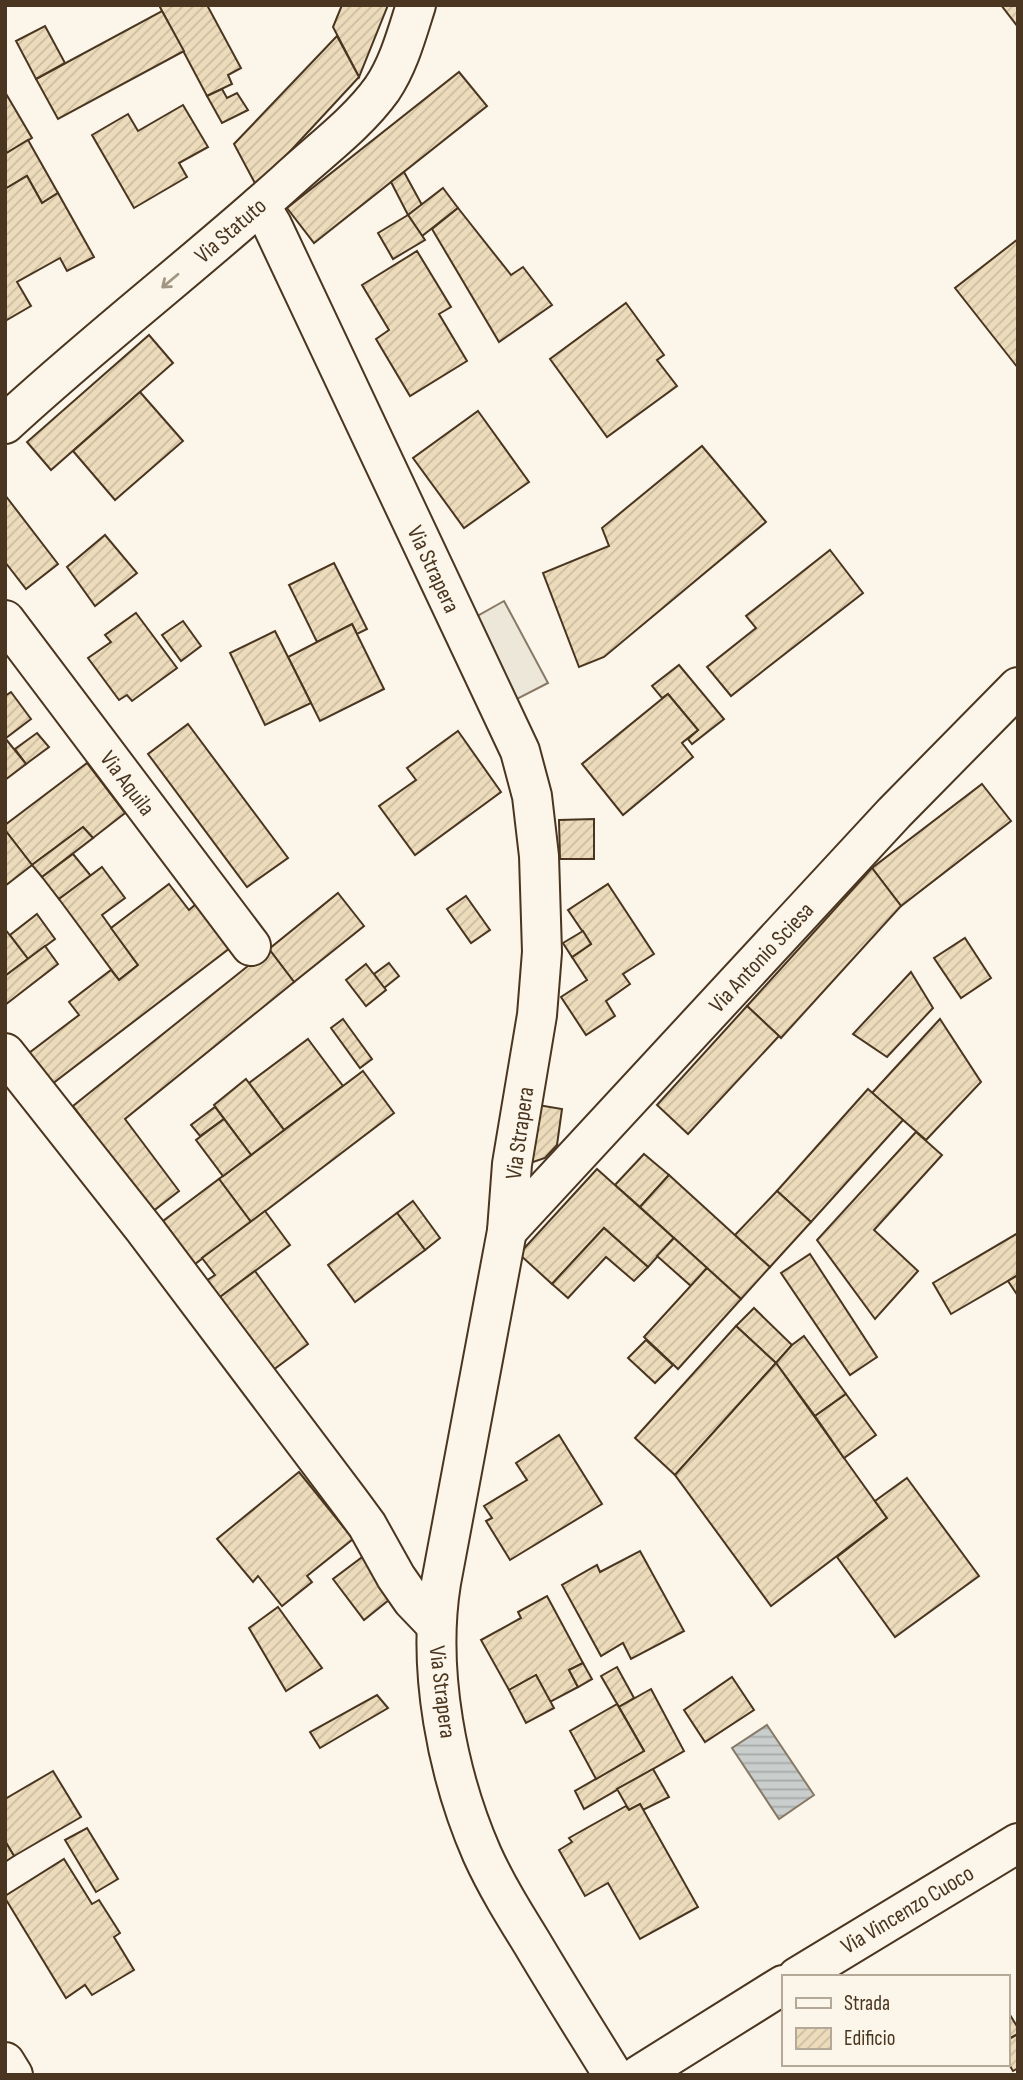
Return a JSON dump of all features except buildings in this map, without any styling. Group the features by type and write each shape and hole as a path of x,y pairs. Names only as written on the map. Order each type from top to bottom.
{"street":[{"name":"Via Statuto","path":"5,424 260,205 374,98 393,69 416,5"},
{"name":"Via Strapera","path":"260,205 272,225 520,751 528,777 538,856 542,952 537,1015 512,1164 507,1231 455,1500 435,1623 436,1657 443,1714 457,1779 474,1834 512,1910 613,2075"},
{"name":"Via Aquila","path":"5,620 251,946"},
{"name":"Via Antonio Sciesa","path":"507,1231 894,813 1018,687"},
{"path":"5,1053 244,1360 356,1510 403,1588 435,1623"},
{"name":"Via Vincenzo Cuoco","path":"800,1975 1018,1843"},
{"path":"639,2075 782,1986"},
{"path":"5,2062 13,2075"}],"shaded area":[{"path":"504,601 548,683 517,699 474,618"},
{"path":"767,1725 814,1795 779,1819 732,1748"}]}
